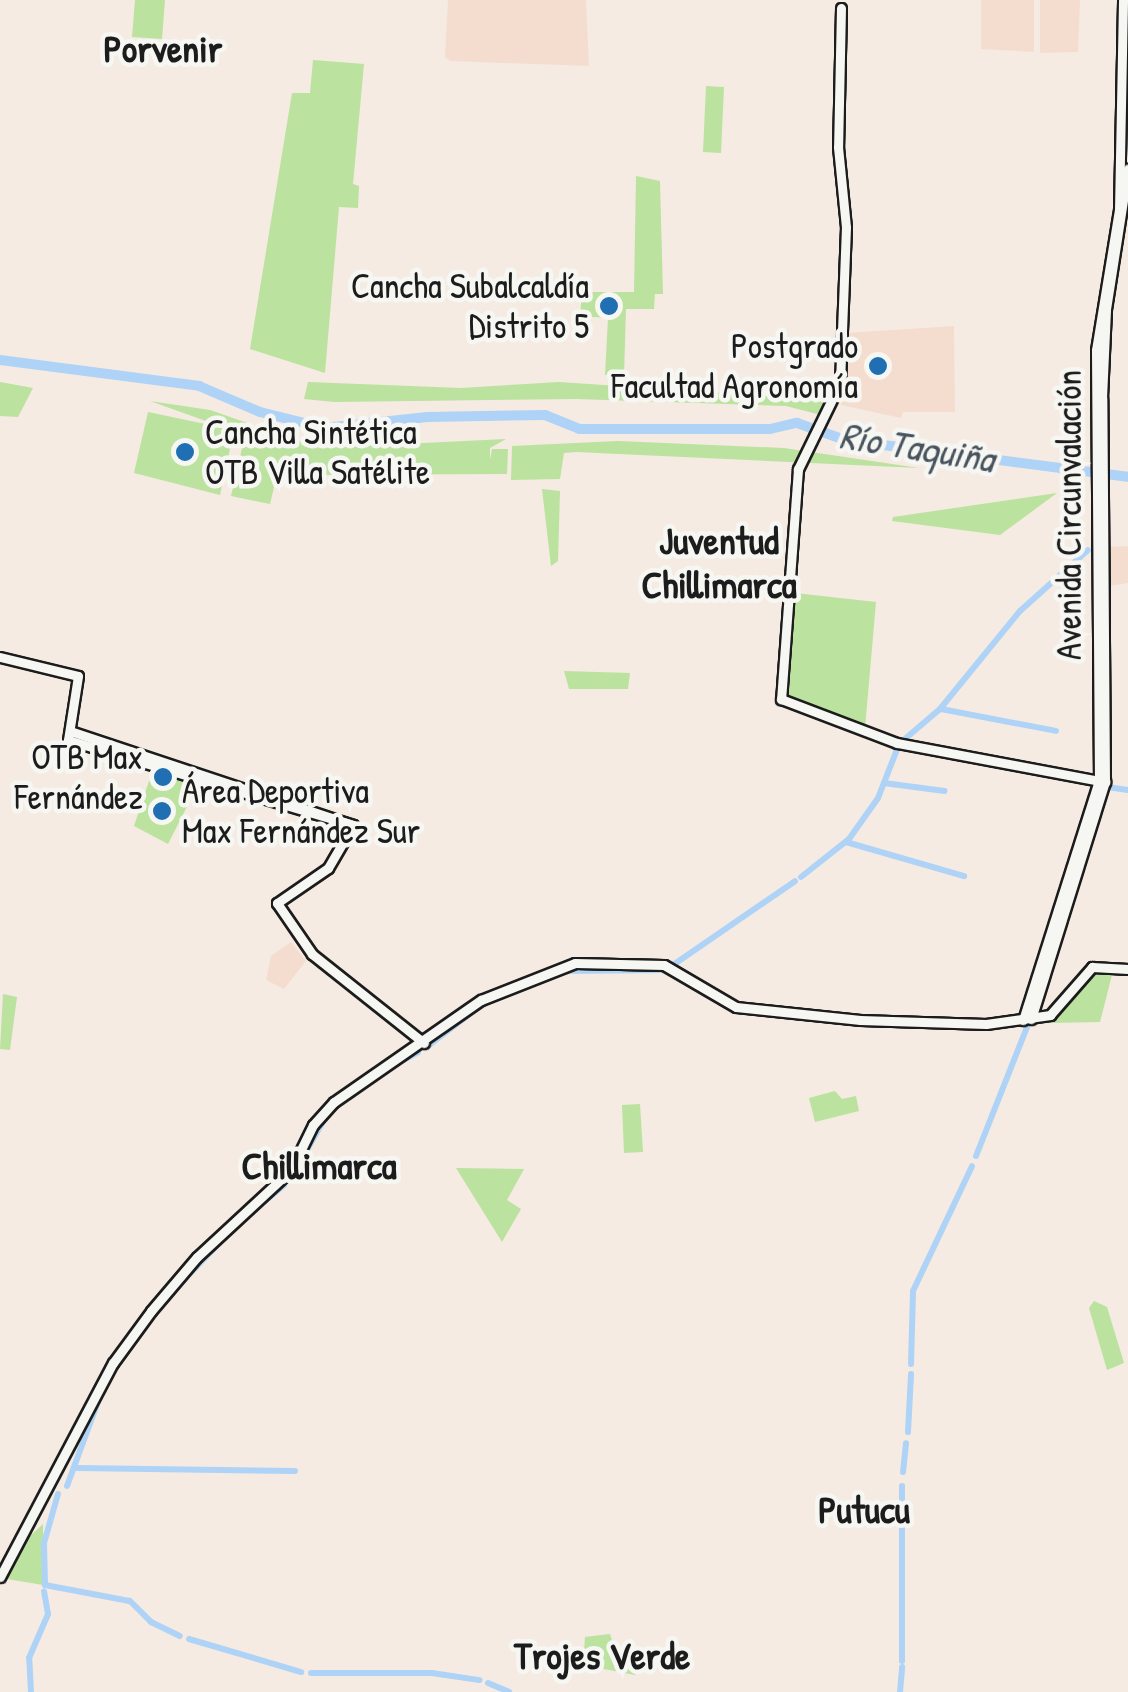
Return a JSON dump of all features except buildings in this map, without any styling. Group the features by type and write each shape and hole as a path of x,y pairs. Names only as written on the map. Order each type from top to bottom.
{"street":[{"name":"Avenida Circunvalación","path":"1027,1019 1102,782 1097,316 1119,210 1125,145 1123,0"},
{"path":"841,4 838,147 846,226 840,383 828,416 798,469 782,698 898,743 1102,782"},
{"name":"Avenida Circunvalación","path":"1098,463 1106,309 1128,169"},
{"path":"0,657 78,676 69,736 353,825 328,868 277,903 312,954 424,1044"},
{"path":"0,1577 113,1363 150,1311 197,1256 291,1170 313,1125 334,1102 424,1044 481,1000 575,963 664,965 736,1007 860,1020 1027,1019 1056,1012 1095,966 1128,969"}],"shaded area":[{"path":"448,0 586,0 589,66 450,61 445,57"},
{"path":"981,0 1034,0 1034,52 981,49"},
{"path":"1040,0 1080,0 1078,52 1040,53"},
{"path":"954,326 955,412 903,412 901,418 841,405 846,333"},
{"path":"1128,546 1128,583 1109,586 1107,547"},
{"path":"291,942 306,961 284,989 266,980 271,956"}],"green space":[{"path":"135,0 165,0 162,39 132,37"},
{"path":"313,60 364,64 353,184 359,186 358,208 339,207 325,373 250,349 292,93 310,93"},
{"path":"706,86 724,87 721,153 703,152"},
{"path":"636,176 660,181 663,294 655,294 654,309 626,309 624,376 605,375 608,318 580,316 582,292 634,292"},
{"path":"0,382 33,388 18,417 0,416"},
{"path":"308,382 461,388 559,382 825,400 821,415 786,406 576,399 334,402 304,399"},
{"path":"150,401 210,410 320,448 506,439 490,448 490,460 492,449 508,449 507,474 277,475 270,504 231,496 245,435"},
{"name":"Cancha Sintética OTB Villa Satélite","path":"148,412 234,430 220,495 134,473"},
{"path":"618,441 784,448 919,468 576,452 564,453 560,479 511,480 512,446"},
{"path":"542,489 560,491 558,561 551,566"},
{"path":"1057,493 1000,535 892,521 893,517"},
{"path":"795,593 876,602 865,728 786,697"},
{"path":"564,671 630,673 628,689 569,689"},
{"name":"Área Deportiva Max Fernández Sur","path":"153,769 199,783 168,844 134,826"},
{"path":"1095,971 1113,971 1100,1022 1050,1023"},
{"path":"3,994 17,997 10,1050 0,1049"},
{"path":"835,1091 842,1099 856,1096 859,1111 815,1122 809,1098"},
{"path":"640,1104 643,1152 624,1153 622,1105"},
{"path":"456,1168 524,1169 507,1200 521,1209 502,1242"},
{"path":"1094,1301 1107,1307 1124,1363 1107,1370 1089,1308"},
{"path":"43,1524 43,1585 7,1579 26,1540"},
{"path":"610,1634 615,1650 645,1656 635,1675 583,1665 585,1637"}],"waterway":[{"name":"Río Taquiña","path":"0,360 199,386 260,412 324,428 427,417 545,415 579,429 770,429 797,423 845,440 1128,477"},
{"path":"906,738 940,709 1020,611 1088,550"},
{"path":"941,709 1056,731"},
{"path":"801,877 849,839 878,798 898,747"},
{"path":"884,783 944,791"},
{"path":"1107,787 1128,790"},
{"path":"846,842 964,876"},
{"path":"673,965 795,881"},
{"path":"563,971 665,970"},
{"path":"425,1048 484,1003"},
{"path":"976,1156 1027,1027"},
{"path":"394,1065 418,1052"},
{"path":"291,1178 325,1118"},
{"path":"911,1364 913,1291 972,1166"},
{"path":"252,1212 284,1185"},
{"path":"178,1286 225,1237"},
{"path":"908,1432 911,1374"},
{"path":"67,1486 99,1399"},
{"path":"903,1472 906,1443"},
{"path":"77,1468 295,1471"},
{"path":"902,1486 902,1661"},
{"path":"58,1494 44,1543 45,1585 130,1601 151,1622 180,1636"},
{"path":"31,1692 29,1658 48,1614 44,1591"},
{"path":"189,1639 301,1672"},
{"path":"900,1692 902,1667"},
{"path":"311,1673 432,1673 479,1680"},
{"path":"488,1683 509,1692"}],"place":[{"name":"Cancha Subalcaldía Distrito 5","path":"609,306"},
{"name":"Postgrado Facultad Agronomía","path":"878,366"},
{"name":"Cancha Sintética OTB Villa Satélite","path":"185,452"},
{"name":"OTB Max Fernández","path":"163,777"},
{"name":"Área Deportiva Max Fernández Sur","path":"162,811"}],"district":[{"name":"Porvenir","path":"163,49"},
{"name":"Juventud Chillimarca","path":"719,563"},
{"name":"Chillimarca","path":"319,1166"},
{"name":"Putucu","path":"864,1510"},
{"name":"Trojes Verde","path":"602,1656"}]}
